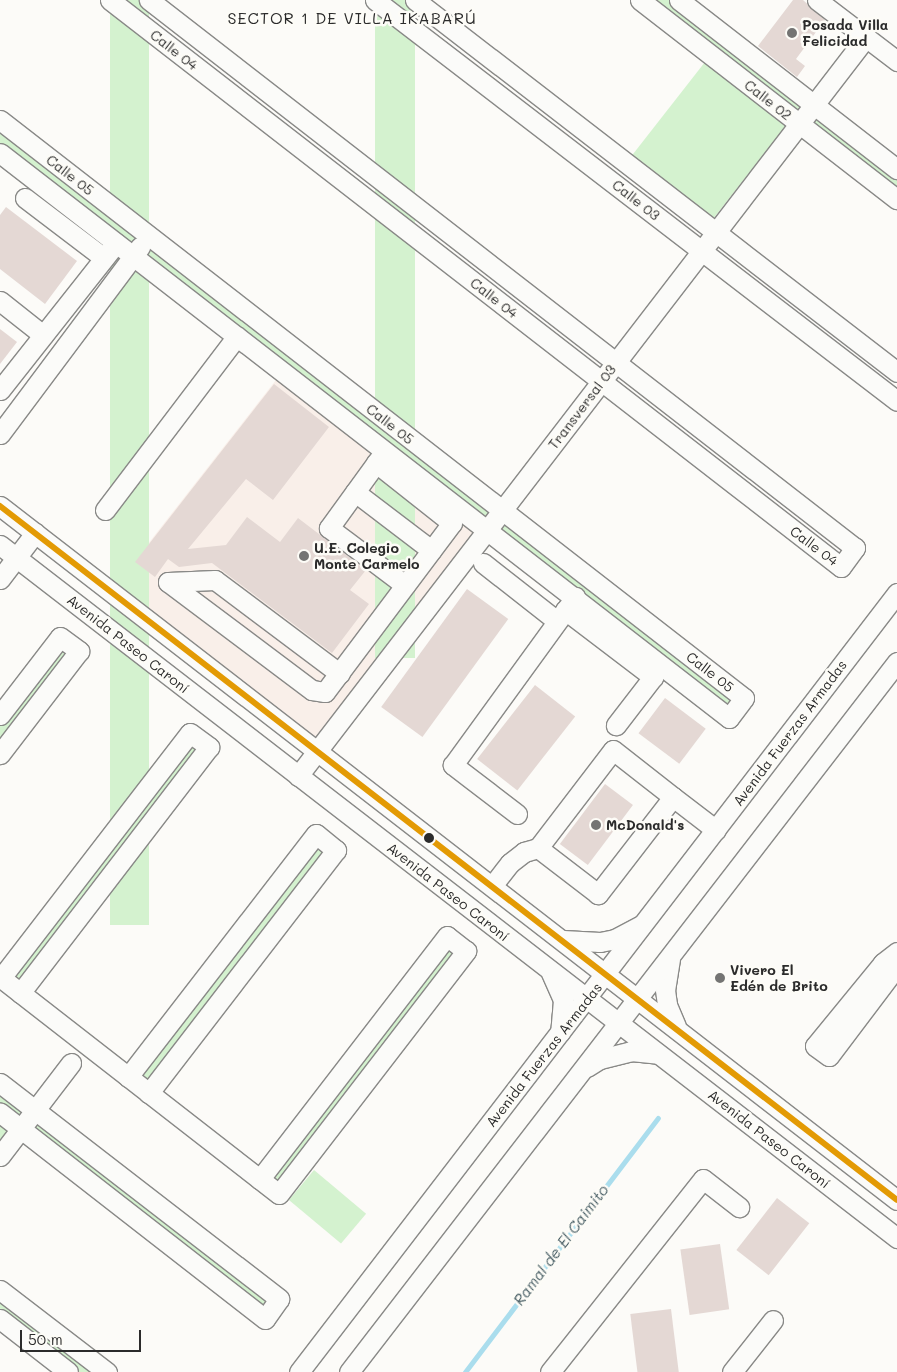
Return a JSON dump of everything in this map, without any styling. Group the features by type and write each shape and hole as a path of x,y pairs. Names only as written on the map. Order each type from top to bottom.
{"street":[{"name":"Calle 04","path":"110,0 841,567 855,548 149,0"},
{"name":"Calle 03","path":"376,0 897,401"},
{"name":"Calle 03","path":"415,0 897,372"},
{"name":"Calle 02","path":"640,0 897,199"},
{"name":"Calle 02","path":"679,0 897,169"},
{"path":"817,0 897,61"},
{"name":"Transversal 03","path":"298,776 866,38"},
{"path":"240,101 254,82"},
{"name":"Calle 05","path":"0,120 502,512 744,698 729,718 590,609 565,604 488,530 381,456 233,333 0,153"},
{"path":"0,165 3,168 0,172"},
{"path":"25,198 104,258"},
{"path":"0,434 149,236"},
{"path":"0,390 116,243"},
{"path":"188,298 203,279"},
{"path":"0,301 43,336"},
{"path":"105,510 233,333 245,311"},
{"path":"805,330 819,312"},
{"path":"399,431 329,528 405,584"},
{"path":"340,674 215,580 168,582 316,692 328,690 340,674 405,584 452,523 381,456"},
{"path":"723,476 738,457"},
{"path":"355,492 432,550"},
{"path":"0,506 897,1200"},
{"path":"0,579 35,533"},
{"name":"Avenida Paseo Caroní","path":"0,545 897,1238"},
{"path":"483,564 565,604 653,677 616,725"},
{"path":"517,814 453,766 565,604 574,567"},
{"path":"590,609 604,591"},
{"name":"Avenida Fuerzas Armadas","path":"299,1372 607,974 897,593"},
{"path":"623,635 637,616"},
{"path":"646,654 661,634"},
{"path":"0,715 60,638 79,651 0,754"},
{"path":"349,1372 897,662"},
{"path":"20,993 209,747 190,733 1,978 20,993 128,1077 279,1194 466,951 447,936 260,1179"},
{"path":"492,886 510,863 524,852 538,848 613,750 716,830"},
{"path":"538,848 598,894 674,796"},
{"path":"128,1077 316,834 336,850 149,1093"},
{"path":"563,940 600,942 615,939 646,922"},
{"path":"897,952 883,963 814,1046 829,1056 897,966"},
{"path":"671,954 665,990 671,1018 678,1030"},
{"path":"549,970 563,1000 563,1022 558,1037"},
{"path":"581,1070 614,1054 632,1051 658,1054"},
{"path":"0,1156 71,1063"},
{"path":"0,1083 279,1299 265,1319 0,1113"},
{"path":"550,1372 703,1179 739,1207"},
{"path":"0,1290 107,1372"},
{"path":"0,1319 68,1372"},
{"path":"732,1372 773,1320"}],"shaded area":[{"name":"U.E. Colegio Monte Carmelo","path":"283,371 487,530 314,752 110,592"}],"green space":[{"path":"110,0 149,0 149,925 110,925"},
{"path":"375,0 415,0 415,658 375,658"},
{"path":"640,0 678,0 897,169 897,199"},
{"path":"705,62 786,125 712,220 631,157"},
{"path":"0,120 742,699 721,725 0,162"},
{"path":"60,637 79,651 0,754 0,715"},
{"path":"190,733 209,747 28,997 8,983"},
{"path":"316,834 336,850 143,1089 123,1073"},
{"path":"447,936 466,951 277,1193 258,1178"},
{"path":"0,1084 279,1299 265,1319 21,1129 0,1156"},
{"path":"314,1170 366,1214 341,1244 289,1200"},
{"path":"0,1290 107,1372 68,1372 0,1319"}],"building":[{"name":"Posada Villa Felicidad","path":"793,0 803,0 825,20 796,59 805,66 797,77 758,46"},
{"path":"6,207 77,261 45,304 0,269 0,215"},
{"path":"0,329 17,342 0,364"},
{"path":"274,384 329,427 273,500 246,479 188,549 226,545 247,517 280,542 298,518 366,570 350,590 369,604 332,653 212,563 179,567 168,559 155,577 135,562"},
{"path":"467,589 508,619 422,737 381,707"},
{"path":"535,685 575,716 517,790 477,759"},
{"path":"665,698 706,729 679,764 639,733"},
{"name":"McDonald's","path":"605,784 633,805 588,865 560,844"},
{"path":"777,1198 809,1223 769,1275 736,1250"},
{"path":"720,1244 729,1309 690,1315 680,1250"},
{"path":"671,1309 679,1372 637,1372 630,1314"}],"waterway":[{"name":"Ramal de El Caimito","path":"465,1372 658,1118"}],"transit line":[{"path":"0,506 897,1200"}],"place":[{"name":"Posada Villa Felicidad","path":"792,33"},
{"name":"U.E. Colegio Monte Carmelo","path":"304,556"},
{"name":"McDonald's","path":"596,825"},
{"name":"Vivero El Edén de Brito","path":"720,978"}],"district":[{"name":"SECTOR 1 DE VILLA IKABARÚ","path":"352,18"}]}
